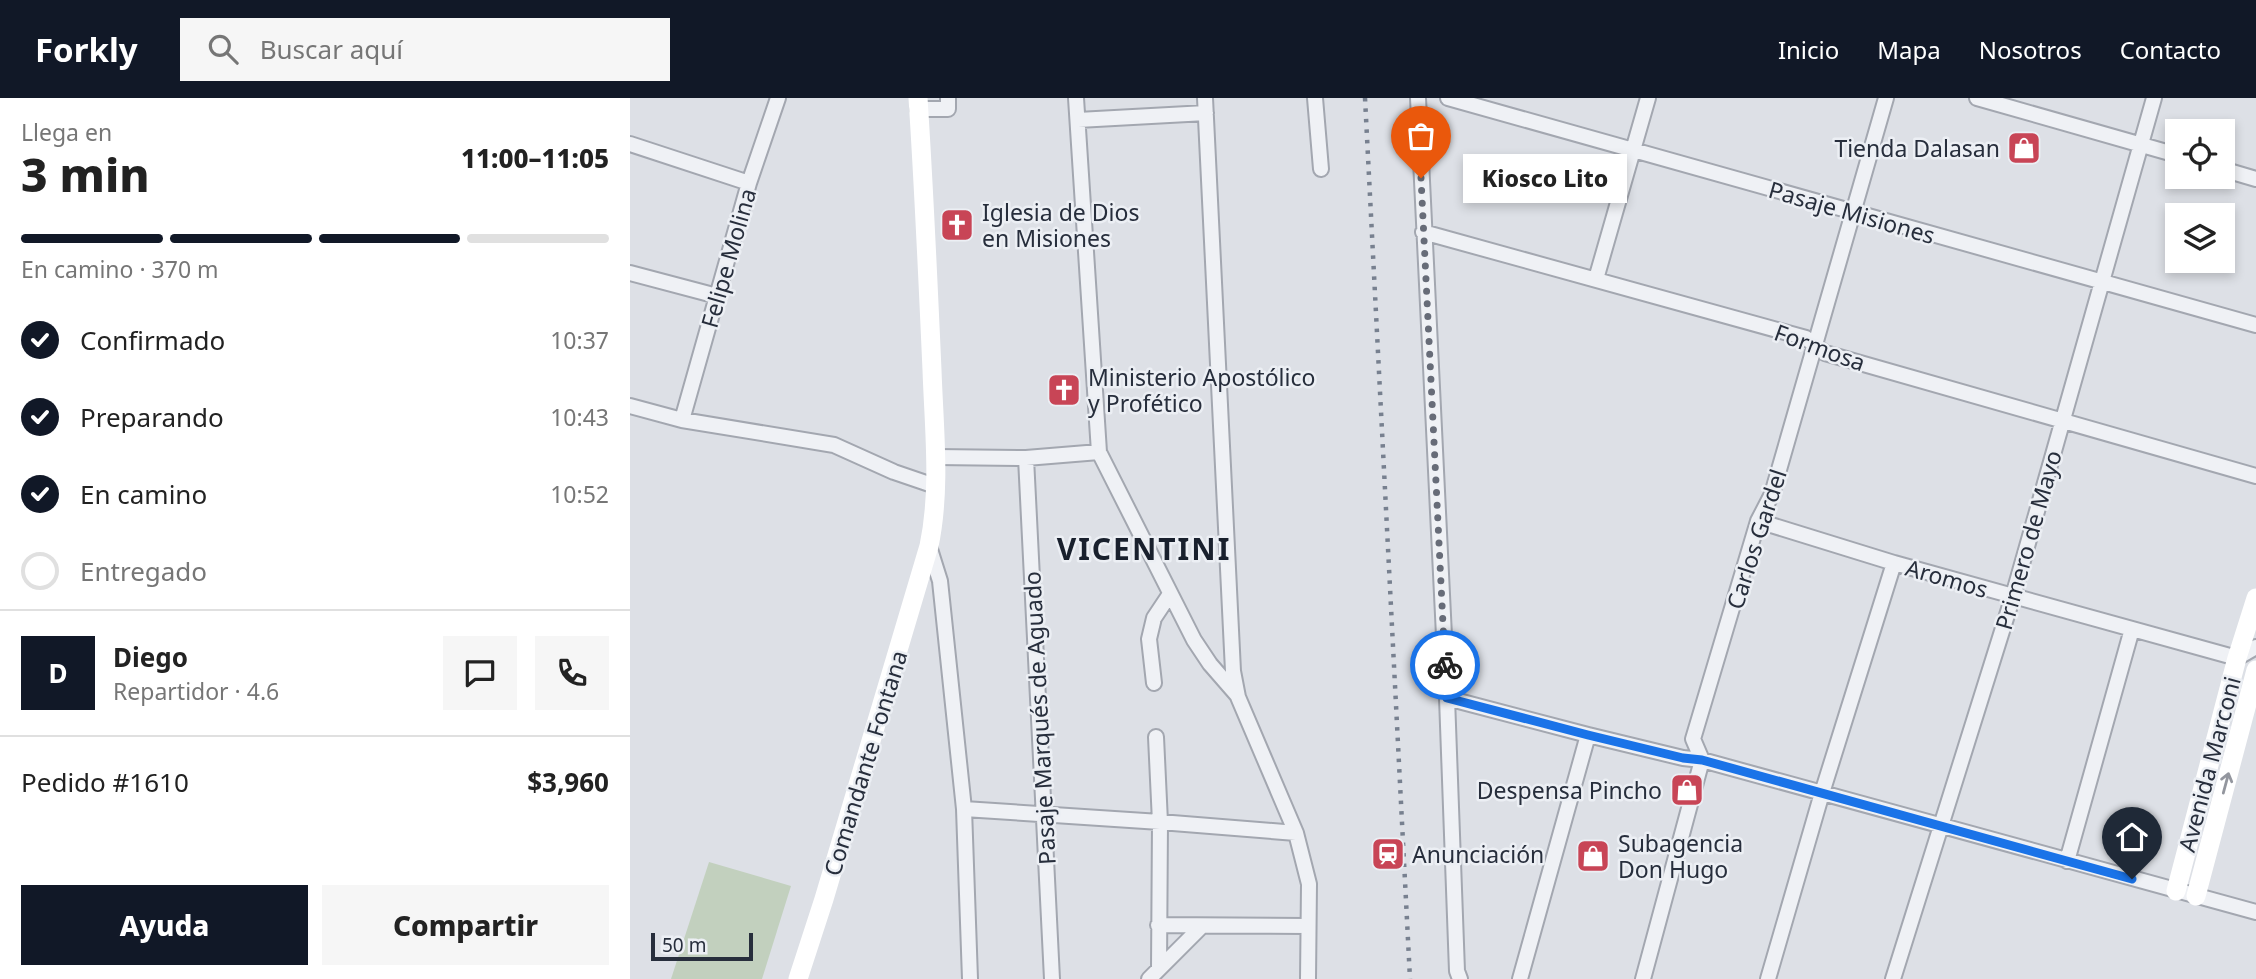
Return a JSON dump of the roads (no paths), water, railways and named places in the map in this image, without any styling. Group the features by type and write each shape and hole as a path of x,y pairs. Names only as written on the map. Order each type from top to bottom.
{"street":[{"name":"Felipe Molina","path":"682,420 749,183 778,98"},
{"path":"918,104 948,109 948,98"},
{"path":"1076,98 1099,452 1194,640 1210,664 1238,696"},
{"path":"1315,98 1321,169"},
{"path":"1419,98 1457,971 1460,979"},
{"name":"Pasaje Misiones","path":"1448,98 2256,325"},
{"path":"1596,279 1648,98"},
{"name":"Carlos Gardel","path":"1643,979 1702,760 1693,739 1758,521 1772,494 1886,98"},
{"path":"1977,98 2165,151"},
{"name":"Primero de Mayo","path":"1893,979 2013,596 2154,98"},
{"name":"Comandante Fontana","path":"798,979 934,523 936,457 918,104"},
{"path":"1078,120 1206,106 1230,648 1238,696 1296,833 1309,884 1308,979"},
{"path":"630,144 749,183"},
{"path":"2235,173 2256,179"},
{"name":"Formosa","path":"1423,232 1806,338 1825,353 2256,476"},
{"path":"630,273 717,296"},
{"path":"630,405 682,420 834,445 894,472 935,486"},
{"path":"936,457 1026,458 1099,452"},
{"name":"Pasaje Marqués de Aguado","path":"1026,458 1052,979"},
{"name":"Aromos","path":"1758,521 1894,563 2237,658"},
{"path":"929,546 940,581 964,809 970,979"},
{"path":"1768,979 1822,793 1894,563"},
{"path":"1154,683 1149,639 1154,618 1170,594"},
{"name":"Avenida Marconi","path":"2176,891 2237,658 2256,598"},
{"path":"2067,861 2132,629"},
{"path":"2237,658 2256,647"},
{"name":"Avenida Marconi","path":"2196,896 2256,670"},
{"path":"1447,698 1588,735 1683,758 1702,760 2256,912"},
{"path":"1520,979 1588,735"},
{"path":"1154,973 1160,822 1156,737"},
{"path":"964,809 1296,833"},
{"path":"1158,925 1307,926"},
{"path":"1154,973 1202,926"}],"railway":[{"path":"1365,98 1410,979"}],"place":[{"name":"Tienda Dalasan","path":"2024,148"},
{"name":"Kiosco Lito","path":"1421,178"},
{"name":"Iglesia de Dios en Misiones","path":"957,225"},
{"name":"Ministerio Apostólico y Profético","path":"1064,390"},
{"name":"Despensa Pincho","path":"1687,790"},
{"name":"Anunciación","path":"1388,854"},
{"name":"Subagencia Don Hugo","path":"1593,856"}],"district":[{"name":"VICENTINI","path":"1144,548"}]}
